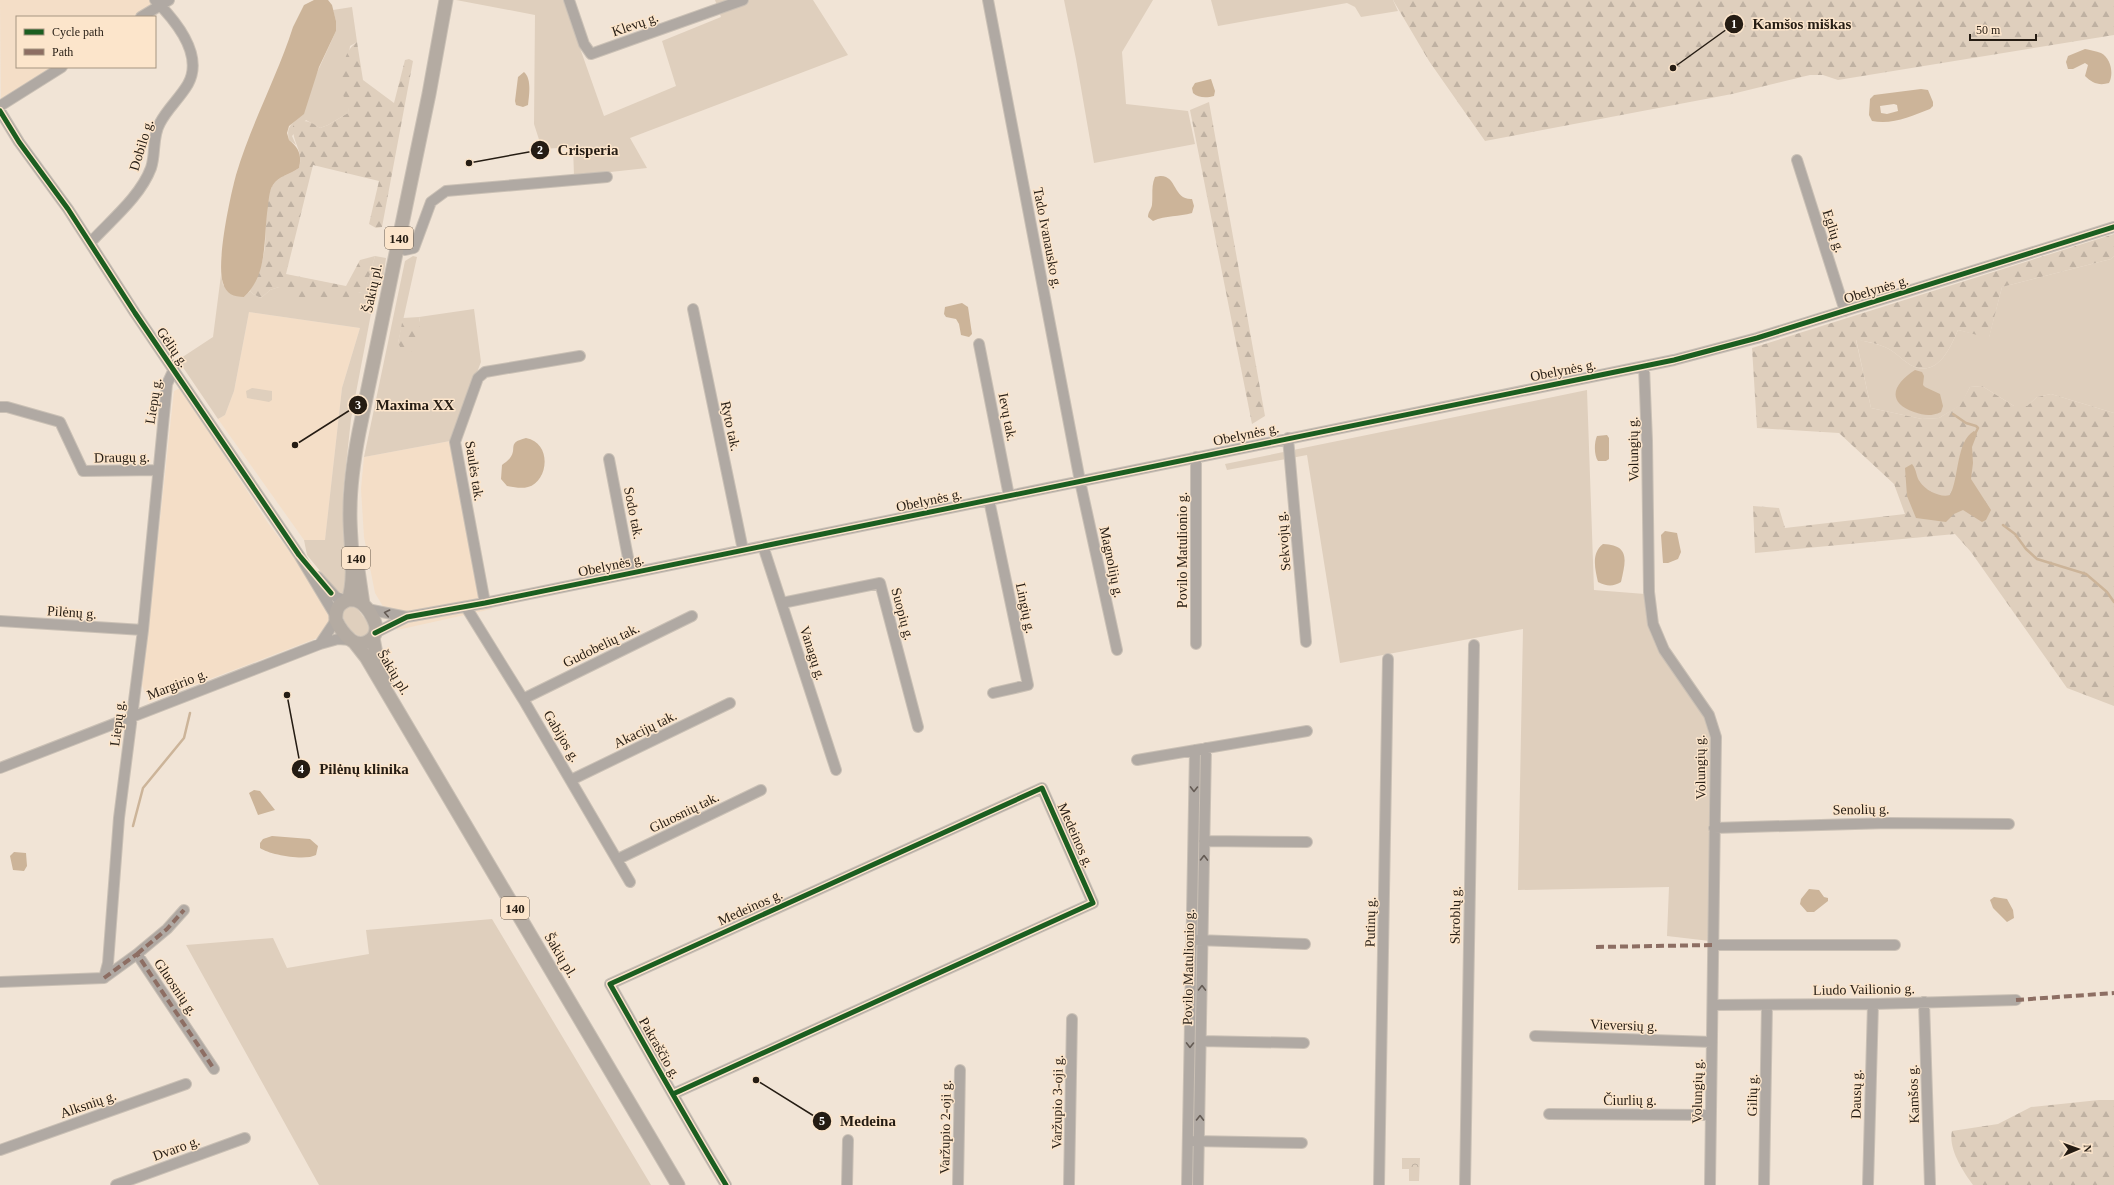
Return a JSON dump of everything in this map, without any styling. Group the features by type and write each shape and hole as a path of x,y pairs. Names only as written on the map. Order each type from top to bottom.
{"main road":[{"name":"Šakių pl.","path":"347,601 351,585 351,477 429,94 446,0"},
{"name":"Šakių pl.","path":"350,512 365,606"},
{"path":"347,601 353,600 365,606"},
{"name":"140","path":"347,601 339,605 336,618 353,641"},
{"name":"140","path":"365,606 375,623 374,635"},
{"name":"Šakių pl.","path":"374,635 376,654 416,741"},
{"path":"353,641 365,643 374,635"},
{"name":"Šakių pl.","path":"353,641 362,650 678,1185"}],"street":[{"name":"Klevų g.","path":"569,0 584,44 591,54 743,0"},
{"name":"Tado Ivanausko g.","path":"988,0 1080,481"},
{"path":"142,16 161,2"},
{"name":"Dobilo g.","path":"90,243 132,199 146,178 153,160 156,132 160,123 182,94 194,68 191,53 184,39 161,2"},
{"path":"0,106 60,68"},
{"name":"Gėlių g.","path":"0,112 90,243 299,555 336,618"},
{"name":"Eglių g.","path":"1797,160 1845,311"},
{"path":"397,248 405,250 414,248 431,202 446,191 607,177"},
{"name":"Obelynės g.","path":"374,635 407,617 466,607 1288,438 1644,367 1716,350 2114,227"},
{"name":"Ryto tak.","path":"693,308 743,550"},
{"name":"Ievų tak.","path":"979,344 1009,496"},
{"name":"Saulės tak.","path":"485,603 455,438 478,378 485,372 580,356"},
{"name":"Volungių g.","path":"1644,367 1646,378 1651,610 1657,635 1664,650 1700,701 1714,725 1717,753 1714,828 1714,945 1710,1185"},
{"name":"Liepų g.","path":"104,978 108,963 120,818 143,630 167,384 174,370"},
{"name":"Draugų g.","path":"0,407 7,407 60,422 83,471 158,470"},
{"name":"Sekvojų g.","path":"1288,438 1306,642"},
{"name":"Povilo Matulionio g.","path":"1196,457 1196,644"},
{"name":"Sodo tak.","path":"610,459 631,573"},
{"name":"Magnolijų g.","path":"1080,481 1118,650"},
{"name":"Lingių g.","path":"989,500 1028,685 993,693"},
{"name":"Vanagų g.","path":"763,546 836,770"},
{"name":"Gėlių g.","path":"299,555 331,593 339,600 347,601"},
{"name":"Suopių g.","path":"782,603 880,583 918,727"},
{"name":"Obelynės g.","path":"365,606 407,617"},
{"name":"Gabijos g.","path":"466,607 523,699 618,859 630,882"},
{"name":"Gudobelių tak.","path":"523,699 692,616"},
{"path":"320,644 336,618"},
{"name":"Pilėnų g.","path":"0,621 143,630"},
{"name":"Margirio g.","path":"0,768 320,644 338,640 353,641"},
{"name":"Skroblų g.","path":"1465,1185 1474,645"},
{"name":"Putinų g.","path":"1379,1185 1388,659"},
{"name":"Akacijų tak.","path":"571,780 730,703"},
{"path":"1137,760 1307,731"},
{"name":"Povilo Matulionio g.","path":"1198,1185 1206,748"},
{"name":"Povilo Matulionio g.","path":"1187,1185 1195,750"},
{"name":"Medeinos g.","path":"610,984 1042,788 1093,903 673,1094"},
{"name":"Gluosnių tak.","path":"618,859 761,790"},
{"name":"Senolių g.","path":"1714,828 1889,822 2009,824"},
{"path":"1204,841 1307,842"},
{"path":"137,954 167,929 184,910"},
{"path":"1192,940 1305,944"},
{"path":"1714,945 1895,945"},
{"name":"Gluosnių g.","path":"104,978 137,954 214,1069"},
{"path":"0,982 104,978"},
{"name":"Pakraščio g.","path":"610,984 726,1185"},
{"name":"Liudo Vailionio g.","path":"1713,1005 1872,1004 2016,1000"},
{"name":"Kamšos g.","path":"1924,1002 1930,1185"},
{"name":"Dausų g.","path":"1868,1185 1872,1004"},
{"name":"Gilių g.","path":"1764,1185 1767,1005"},
{"name":"Varžupio 3-oji g.","path":"1069,1185 1072,1019"},
{"name":"Vieversių g.","path":"1535,1036 1712,1042"},
{"path":"1201,1041 1304,1042"},
{"name":"Varžupio 2-oji g.","path":"958,1185 960,1070"},
{"name":"Alksnių g.","path":"0,1150 186,1084"},
{"name":"Čiurlių g.","path":"1549,1114 1711,1115"},
{"name":"Dvaro g.","path":"116,1185 245,1138"},
{"path":"847,1185 848,1140"},
{"path":"1188,1141 1302,1143"}],"shaded area":[{"path":"0,0 150,0 153,4 134,16 16,16 16,68 51,68 1,100"},
{"path":"314,0 328,0 332,5 336,21 336,31 319,67 304,114 289,126 287,133 289,140 299,152 299,168 278,179 272,187 269,198 264,254 258,277 252,288 244,297 237,296 226,290 221,274 222,246 230,198 249,137 287,46 293,27 304,5"},
{"path":"2085,49 2101,53 2107,59 2111,66 2111,79 2109,83 2099,84 2093,82 2085,76 2088,65 2085,63 2073,69 2068,69 2066,62 2068,56"},
{"path":"524,72 527,75 529,83 529,92 528,105 523,107 516,105 515,101 518,77"},
{"path":"1211,79 1215,91 1214,96 1203,97 1197,96 1193,93 1192,88 1195,83"},
{"path":"1921,89 1928,90 1933,106 1930,109 1895,121 1872,121 1869,115 1870,99 1874,95","holes":["1897,105 1898,111 1887,114 1881,113 1880,106"]},
{"path":"1160,176 1170,179 1181,196 1192,199 1194,206 1192,213 1153,221 1148,217 1152,205 1154,180 1155,177"},
{"path":"962,303 968,307 972,334 969,337 961,335 959,324 956,319 946,317 944,314 945,307"},
{"path":"249,312 360,328 342,388 325,541 304,540 218,419 225,415 234,391"},
{"path":"1915,370 1922,372 1924,376 1923,385 1925,387 1940,394 1943,406 1941,412 1930,415 1921,414 1905,408 1899,403 1896,398 1898,386"},
{"path":"180,388 268,523 296,560 329,611 330,624 320,637 160,698 152,698 145,693 142,685 174,391"},
{"path":"1974,431 1977,434 1972,447 1973,463 1971,479 1991,510 1986,520 1982,522 1963,510 1954,514 1946,522 1916,518 1907,496 1905,468 1912,464 1919,480 1926,488 1938,495 1950,495 1964,443 1968,436"},
{"path":"1607,435 1609,438 1609,459 1606,461 1598,461 1595,452 1597,436"},
{"path":"526,438 535,441 541,447 545,462 543,471 535,484 528,487 520,488 507,486 501,479 502,465 512,454 514,444"},
{"path":"450,441 459,442 492,609 397,630 375,593 364,537 361,489 364,457"},
{"path":"1665,531 1677,533 1681,552 1678,559 1668,563 1663,563 1661,535"},
{"path":"1603,544 1618,547 1624,555 1625,561 1621,582 1615,585 1607,585 1598,582 1595,557 1599,548"},
{"path":"254,790 260,791 275,810 258,815 249,793"},
{"path":"272,836 310,839 318,846 316,855 311,857 296,857 279,855 260,848 260,843 263,839"},
{"path":"14,852 26,853 27,866 24,871 13,870 10,856"},
{"path":"1809,889 1819,890 1824,897 1828,898 1828,901 1814,912 1807,912 1800,904 1801,899"},
{"path":"1994,897 2007,899 2013,910 2014,918 2007,922 1993,908 1990,900"}],"green space":[{"path":"456,0 563,0 604,116 676,86 662,41 721,17 715,0 813,0 848,55 630,138 647,168 574,176 573,147 542,149 534,124 535,15"},
{"path":"1064,0 1153,0 1122,52 1126,104 1188,111 1195,144 1094,163"},
{"path":"1211,0 1393,0 1398,11 1361,17 1355,7 1347,3 1218,26"},
{"path":"1393,0 2114,0 2114,35 1838,80 1823,75 1810,75 1732,94 1485,141 1429,61"},
{"path":"352,7 357,42 350,46 343,94 349,105 348,113 320,128 306,120 292,136 296,145 289,140 289,129 295,121 336,31 336,21 333,10"},
{"path":"357,42 363,80 394,103 405,60 409,59 413,61 382,227 376,228 369,224 379,181 313,165 286,274 346,286 360,260 375,256 365,292 351,294 346,302 302,298 286,292 279,287 270,290 261,298 250,291 263,258 265,245 266,209 269,192 278,179 299,168 300,156 294,138 293,126 297,123 306,121 320,128 348,113 348,106 343,95 341,81 345,59 352,46"},
{"path":"1209,102 1265,416 1252,424 1190,110"},
{"path":"2114,234 2114,256 2111,259 2002,287 1989,338 1958,330 1944,357 1933,366 1926,368 1914,367 1885,347 1856,340 1871,408 1922,419 1939,418 1960,405 1970,387 1982,386 2014,406 2027,406 2037,397 2051,394 2114,413 2114,706 2067,688 1971,552 1955,534 1755,553 1753,506 1779,508 1785,528 1905,514 1894,484 1839,433 1757,428 1752,348"},
{"path":"375,256 386,258 384,274 374,298 351,419 343,493 343,529 348,589 342,594 338,593 307,555 304,540 325,540 342,388 360,328 249,312 234,391 225,415 218,419 178,360 213,337 221,275 223,285 244,297 250,291 261,298 270,290 279,287 359,293 365,291"},
{"path":"413,256 417,257 398,343 420,321 419,317 474,309 481,362 450,441 364,457 405,261"},
{"path":"2114,256 2114,413 2051,394 2037,397 2027,406 2014,406 1982,386 1970,387 1961,405 1939,418 1922,419 1871,408 1856,339 1885,347 1914,367 1926,368 1933,366 1944,357 1958,330 1989,337 2002,287 2111,259"},
{"path":"419,317 419,330 415,344 411,352 403,352 398,343 403,318"},
{"path":"252,388 272,391 272,400 269,402 247,398 246,391"},
{"path":"1587,390 1594,590 1645,594 1647,612 1705,714 1712,734 1710,941 1667,936 1669,887 1518,890 1523,629 1340,663 1307,455 1227,470 1225,464"},
{"path":"347,606 357,608 369,624 370,629 367,635 363,637 358,636 349,628 345,622 342,611"},
{"path":"492,919 651,1185 319,1185 186,945 273,938 287,968 369,954 366,930"},
{"path":"2099,1100 2114,1100 2114,1185 1973,1185 1957,1160 1952,1145 1952,1131 1998,1124 2031,1107"},
{"path":"1402,1158 1420,1158 1419,1181 1409,1181 1409,1169 1402,1169"}],"waterway":[{"path":"1953,414 1966,423 1976,426 1978,428 1975,434"},
{"path":"2003,525 2015,534 2026,549 2037,559 2086,574 2107,592 2114,602"},
{"path":"133,826 143,788 184,738 190,713"}],"marked path":[{"path":"137,954 167,929 184,910"},
{"path":"1596,947 1714,945"},
{"path":"104,978 137,954 214,1069"},
{"path":"2016,1000 2114,993"}],"cycle path":[{"path":"0,111 19,142 68,209 135,313 299,555 331,593"},
{"path":"375,633 407,617 485,603 1674,360 1757,338 2114,227"},
{"path":"673,1094 1093,903 1042,788 610,984 682,1110 726,1185"}],"place":[{"name":"Kamšos miškas","path":"1673,68"},
{"name":"Crisperia","path":"469,163"},
{"name":"Maxima XX","path":"295,445"},
{"name":"Pilėnų klinika","path":"287,695"},
{"name":"Medeina","path":"756,1080"}]}
